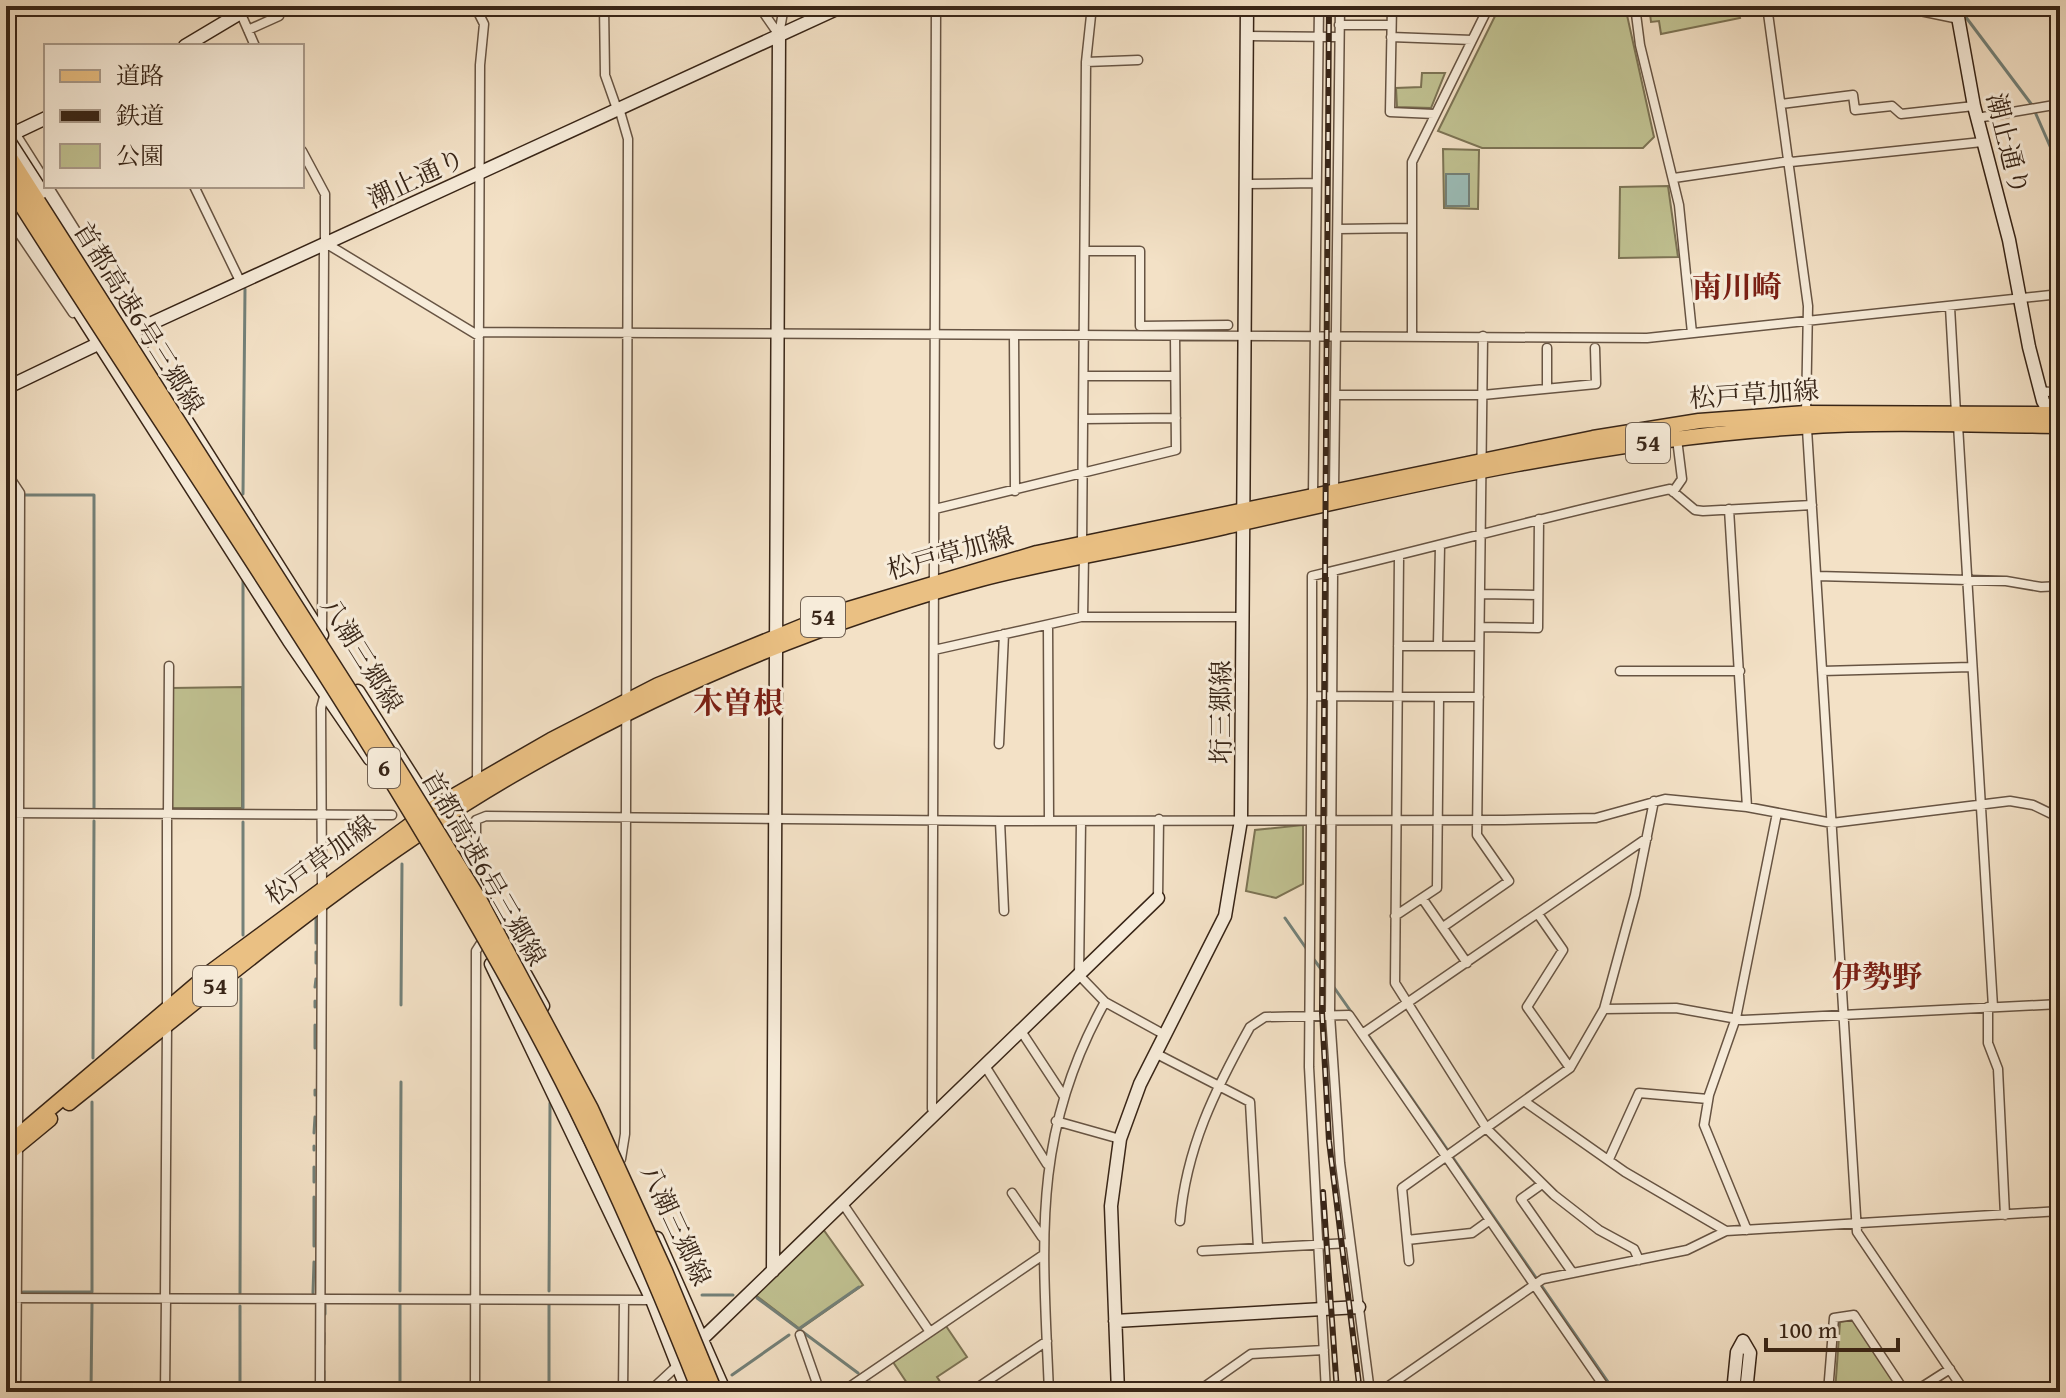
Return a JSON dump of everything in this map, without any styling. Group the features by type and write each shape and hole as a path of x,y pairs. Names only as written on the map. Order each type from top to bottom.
{"highway":[{"name":"首都高速6号三郷線","path":"6,153 479,901 590,1109 664,1271 714,1392"},
{"name":"首都高速6号三郷線","path":"6,179 375,754 469,908 579,1114 646,1258 701,1392"}],"main road":[{"name":"松戸草加線","path":"1244,516 1334,490 1806,420"},
{"name":"松戸草加線","path":"12,1145 167,1008 477,781 626,708 776,641 934,587 1083,549 1483,468 1641,430 1806,420 2058,422"},
{"name":"松戸草加線","path":"425,822 513,776 626,708"},
{"name":"松戸草加線","path":"12,1145 167,1026 322,894"}],"street":[{"path":"188,44 252,6"},
{"path":"475,6 484,24 480,42 477,781"},
{"path":"604,6 605,75 628,139 625,1134 616,1183 620,1204 618,1228"},
{"path":"759,6 779,35"},
{"path":"773,1271 779,35 784,6"},
{"name":"潮止通り","path":"6,388 100,342 131,334 843,6"},
{"path":"936,6 932,1109 937,1113"},
{"path":"1083,617 1086,62 1092,6"},
{"name":"垳三郷線","path":"1118,1392 1111,1206 1120,1139 1129,1109 1155,1053 1205,961 1225,916 1241,820 1247,6"},
{"path":"1313,494 1319,6"},
{"path":"1334,490 1340,6"},
{"path":"1392,6 1390,112 1434,114"},
{"path":"1412,335 1412,162 1489,6"},
{"path":"1635,6 1640,45 1674,178 1692,333"},
{"path":"1767,6 1809,320 1806,420 1857,1232 1965,1392"},
{"path":"1896,6 1957,12"},
{"name":"潮止通り","path":"1957,12 1975,112 2006,230 2040,391 2058,422"},
{"path":"241,14 254,44"},
{"path":"248,30 279,16"},
{"path":"1339,25 1391,25"},
{"path":"1247,36 1339,37"},
{"path":"1391,37 1472,40"},
{"path":"1086,62 1138,60"},
{"path":"1781,104 1853,95 1855,110 1892,106 1901,114 1975,112 2060,104"},
{"path":"9,135 44,119"},
{"name":"八潮三郷線","path":"9,135 44,186"},
{"path":"1674,178 1790,162 1982,142"},
{"path":"304,155 325,194 322,634"},
{"path":"1246,184 1316,183"},
{"name":"八潮三郷線","path":"46,188 131,334 368,706 652,1300 688,1392"},
{"path":"195,188 241,283"},
{"name":"八潮三郷線","path":"8,207 100,342 289,641 425,822 476,880 621,1159 725,1392"},
{"path":"1338,229 1411,228"},
{"path":"326,245 479,334 628,332 1647,338 2060,294"},
{"path":"1085,251 1140,251 1140,336"},
{"path":"1950,307 1991,1007 1988,1043 1998,1069 2005,1215"},
{"path":"1140,326 1228,325"},
{"path":"1014,335 1015,491"},
{"path":"935,509 1176,450 1175,336"},
{"path":"1443,927 1509,881 1477,835 1483,336"},
{"path":"1547,348 1547,388"},
{"path":"1336,395 1483,395 1596,384 1595,348"},
{"path":"1084,376 1175,376"},
{"path":"2040,391 2060,393"},
{"path":"1084,419 1176,418"},
{"path":"1673,492 1682,479 1677,439"},
{"path":"6,472 20,493 12,1145 17,1298 16,1392"},
{"path":"1326,1392 1309,1016 1312,576 1670,489 1695,510 1812,505"},
{"path":"1729,509 1747,807"},
{"path":"1480,627 1538,628 1539,519"},
{"path":"1438,645 1440,546"},
{"path":"1399,557 1395,983 1487,1129 1542,1184 1599,1230 1634,1249 1639,1260"},
{"path":"1333,571 1330,1015 1336,1125 1370,1392"},
{"path":"1817,576 1966,579 2060,586"},
{"path":"1480,594 1538,595"},
{"path":"934,650 1083,617 1243,617"},
{"path":"1048,626 1049,820"},
{"path":"999,744 1004,634"},
{"path":"1398,646 1479,646"},
{"path":"165,1392 169,666"},
{"path":"1822,671 1971,667"},
{"path":"320,1392 321,708 323,688 344,670"},
{"path":"1620,671 1740,671"},
{"path":"1312,696 1479,697"},
{"path":"1395,916 1437,888 1439,697"},
{"path":"476,880 476,820 480,816 776,816 1000,821 1596,818 1654,801 1677,799 1747,807 1832,823 1980,805 2025,803 2060,818"},
{"path":"1409,1261 1402,1188 1570,1068 1604,1009 1654,801"},
{"path":"6,813 392,815"},
{"path":"1747,1230 1704,1125 1708,1099 1736,1018 1777,813"},
{"path":"649,1392 1158,898 1159,819"},
{"path":"1000,821 1004,911"},
{"path":"1081,821 1079,975 1105,1002 1165,1035"},
{"path":"1366,1032 1647,838"},
{"path":"1422,898 1467,963"},
{"path":"1538,914 1563,950 1527,1007 1570,1068"},
{"path":"475,1392 476,951 480,941 501,924"},
{"path":"1049,1392 1043,1255 1047,1164 1063,1095 1088,1032 1105,1002"},
{"path":"1604,1009 1676,1008 1736,1018 2060,1004"},
{"path":"1180,1221 1191,1155 1218,1085 1250,1027 1265,1017 1349,1015 1366,1032 1450,1154 1490,1220 1608,1392"},
{"path":"1021,1031 1063,1095"},
{"path":"1155,1053 1250,1102 1258,1248"},
{"path":"985,1066 1047,1164"},
{"path":"1609,1159 1639,1093 1708,1099"},
{"path":"1524,1101 1609,1159 1726,1231"},
{"path":"1056,1121 1120,1139"},
{"path":"1542,1184 1521,1199 1572,1272"},
{"path":"1012,1193 1043,1238"},
{"path":"843,1204 930,1332"},
{"path":"1380,1392 1543,1279 1693,1248 1726,1231 2060,1211"},
{"path":"1407,1240 1472,1233 1490,1220"},
{"path":"1202,1251 1350,1243"},
{"path":"842,1392 1043,1255"},
{"path":"6,1298 652,1300"},
{"path":"623,1392 624,1300"},
{"path":"1115,1321 1359,1307"},
{"path":"1828,1392 1834,1318 1854,1315 1905,1392"},
{"path":"800,1335 820,1392"},
{"path":"971,1392 1047,1341"},
{"path":"1733,1392 1737,1352 1743,1341 1750,1353 1746,1392 1754,1392"},
{"path":"1197,1392 1208,1389 1251,1354 1324,1350"},
{"path":"1914,1392 1950,1369"}],"green space":[{"path":"1500,6 1625,6 1654,137 1643,148 1482,148 1438,131"},
{"path":"1737,6 1740,18 1661,34 1659,21 1651,22 1650,14"},
{"path":"1422,73 1445,73 1431,108 1397,107 1396,88 1421,87"},
{"path":"1443,149 1479,150 1478,209 1444,208"},
{"path":"1668,186 1678,257 1619,258 1620,187"},
{"path":"242,687 242,808 172,808 172,688"},
{"path":"1303,825 1303,884 1276,898 1246,891 1255,830"},
{"path":"823,1229 863,1285 800,1329 754,1294"},
{"path":"1853,1320 1895,1383 1880,1392 1835,1392 1840,1322"},
{"path":"946,1326 967,1357 937,1377 947,1392 913,1392 893,1362"}],"water":[{"path":"1446,174 1469,174 1469,206 1446,206"}],"waterway":[{"path":"1925,6 1950,12"},
{"path":"1965,16 2032,105 2060,169"},
{"path":"243,494 245,289"},
{"path":"6,495 17,495"},
{"path":"24,495 94,495 94,808"},
{"path":"243,579 243,808"},
{"path":"93,1058 94,821"},
{"path":"243,822 243,935"},
{"path":"401,1005 402,864"},
{"path":"1285,918 1308,951"},
{"path":"316,919 316,943"},
{"path":"316,952 316,963"},
{"path":"1312,957 1327,977"},
{"path":"240,1293 241,979"},
{"path":"315,987 316,979"},
{"path":"1333,986 1352,1013"},
{"path":"315,1001 315,1007"},
{"path":"315,1025 315,1048"},
{"path":"1366,1032 1615,1392"},
{"path":"400,1291 401,1082"},
{"path":"315,1090 315,1095"},
{"path":"23,1292 92,1292 92,1102"},
{"path":"549,1291 550,1103"},
{"path":"314,1133 315,1117"},
{"path":"314,1167 314,1182"},
{"path":"314,1197 314,1246"},
{"path":"313,1293 314,1262"},
{"path":"800,1328 859,1287"},
{"path":"702,1295 733,1295"},
{"path":"757,1298 858,1373"},
{"path":"91,1392 92,1304"},
{"path":"400,1304 400,1392"},
{"path":"325,1305 325,1314"},
{"path":"549,1305 549,1392"},
{"path":"240,1306 240,1392"},
{"path":"324,1333 324,1344"},
{"path":"732,1375 789,1335"},
{"path":"324,1371 324,1392"},
{"path":"870,1382 884,1392"}],"railway":[{"path":"1329,6 1322,1012 1329,1141 1360,1392"},
{"path":"1323,1192 1337,1392"}],"district":[{"name":"南川崎","path":"1737,287"},
{"name":"木曽根","path":"738,703"},
{"name":"伊勢野","path":"1877,977"}]}
